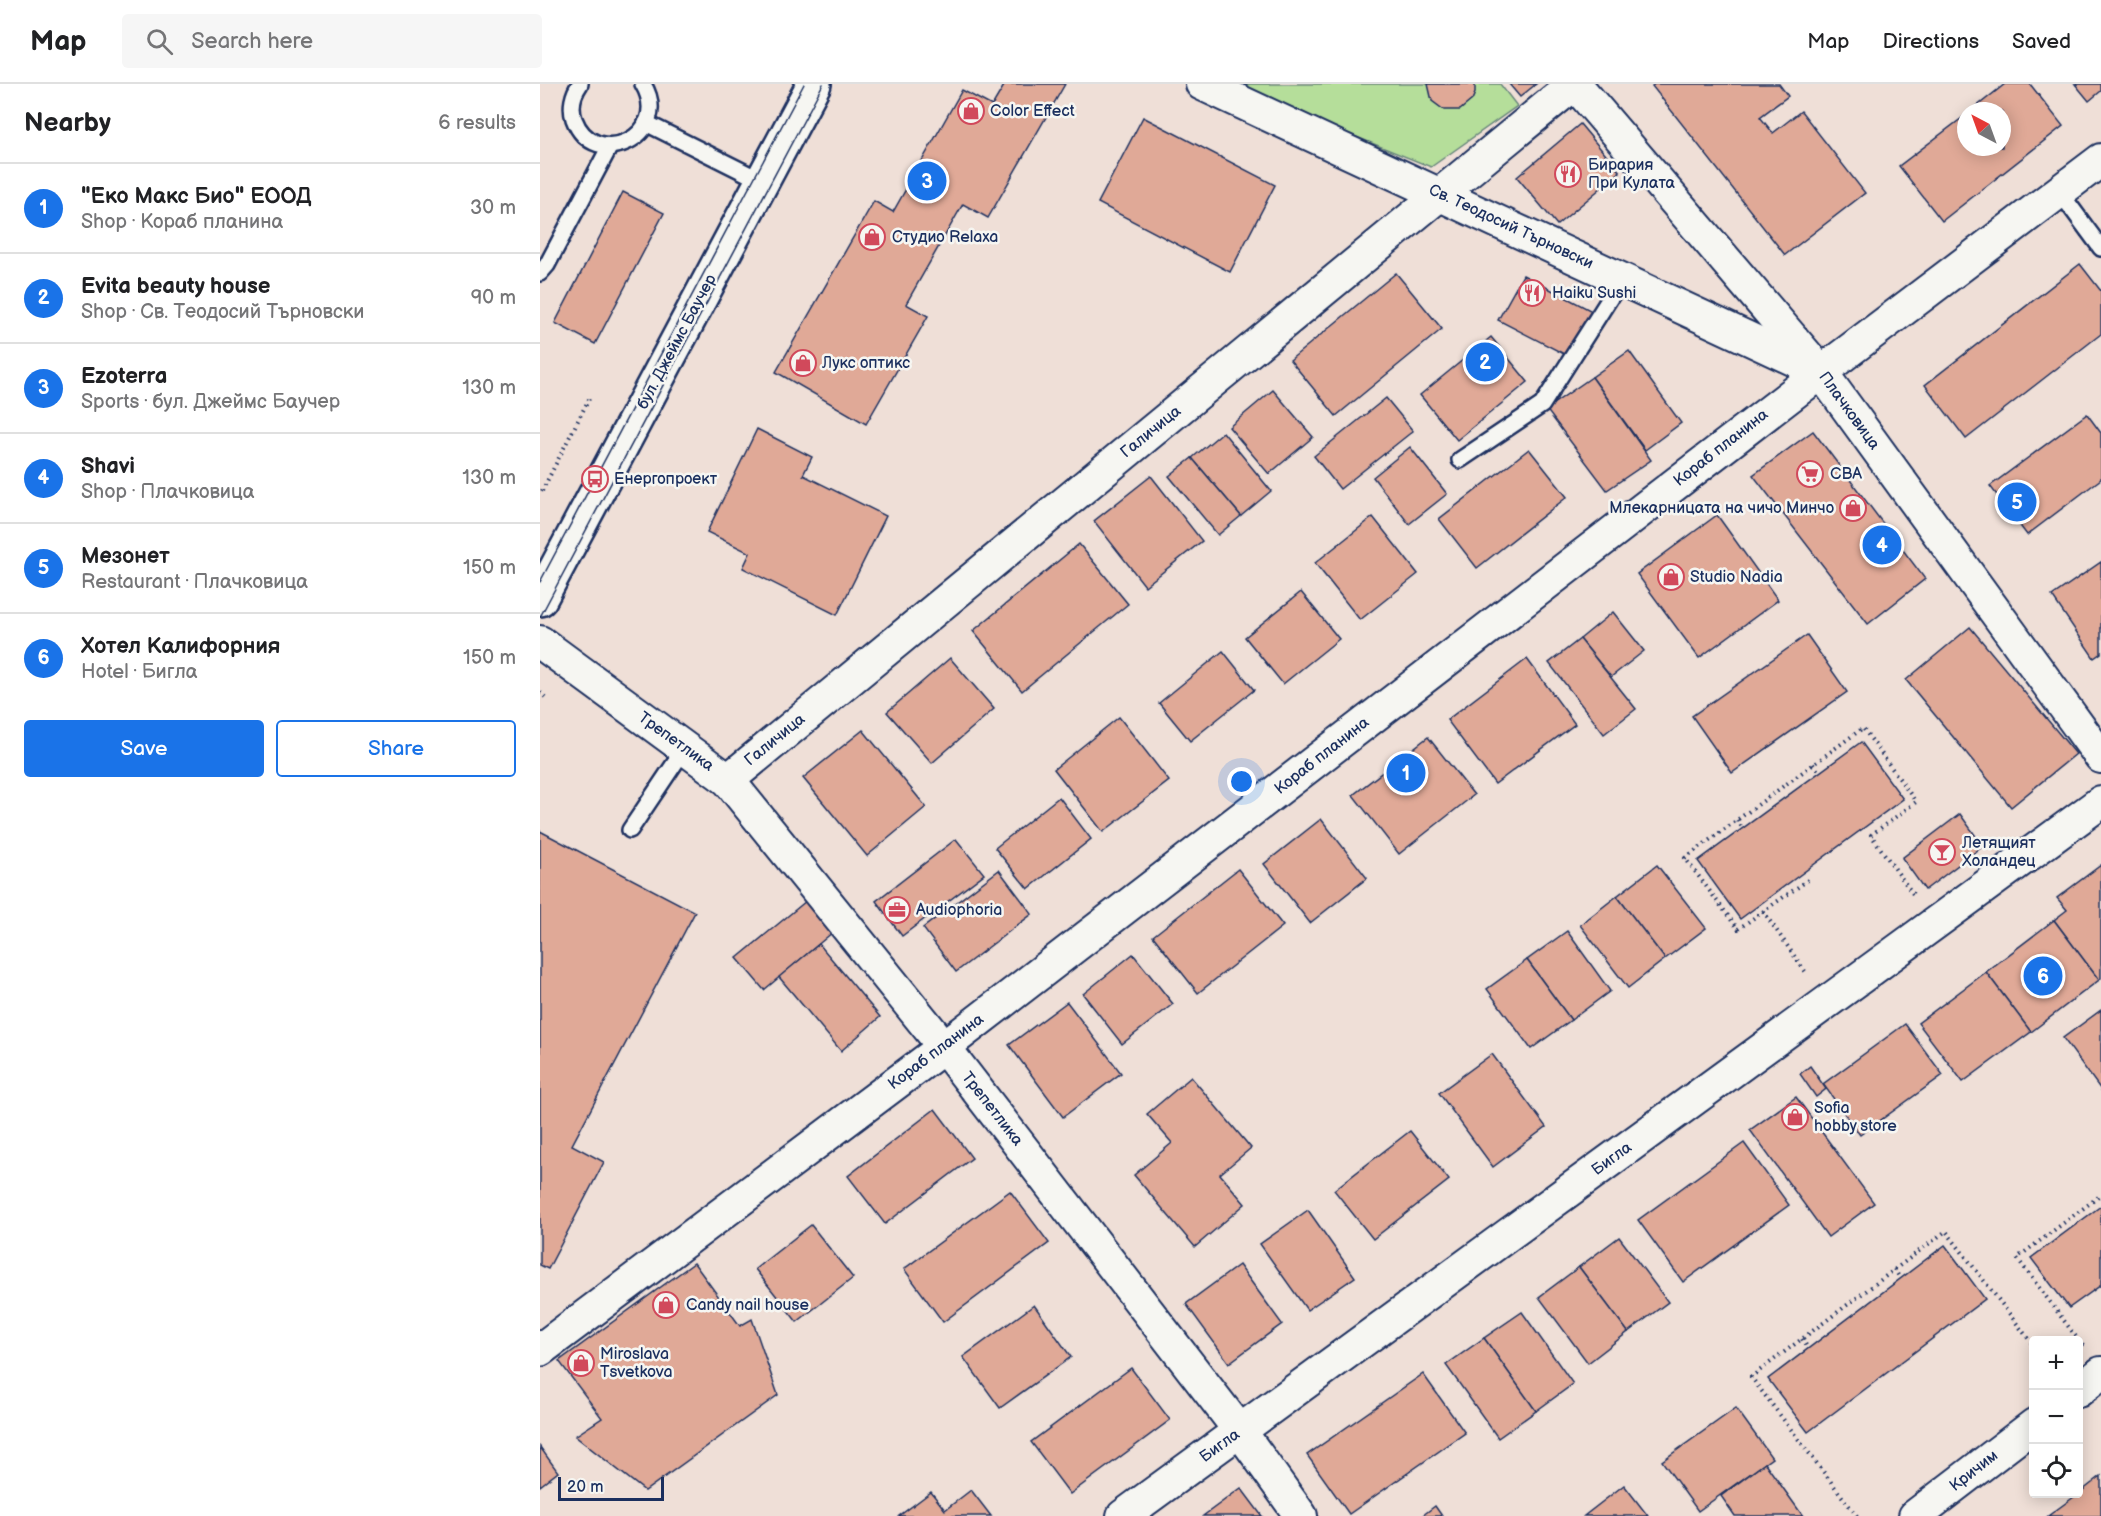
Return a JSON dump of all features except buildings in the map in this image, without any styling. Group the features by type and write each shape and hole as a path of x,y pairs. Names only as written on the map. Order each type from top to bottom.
{"street":[{"name":"бул. Джеймс Баучер","path":"540,599 813,84"},
{"name":"Св. Теодосий Търновски","path":"1202,84 1821,372"},
{"name":"Галичица","path":"728,780 1574,84"},
{"name":"Плачковица","path":"1574,84 1821,372 2101,757"},
{"name":"Кораб планина","path":"540,1350 944,1047 1821,372 2101,160"},
{"name":"Трепетлика","path":"540,642 728,780 944,1047 1240,1431 1300,1516"},
{"name":"Бигла","path":"1123,1516 2101,802"},
{"path":"2080,1390 2094,1362"},
{"name":"Кричим","path":"1915,1516 2029,1429"}],"lane":[{"path":"580,84 572,103 573,116 578,128 597,144 610,146 623,144 634,138 646,123 650,105 643,84"},
{"path":"646,123 762,181"},
{"path":"540,273 547,265 610,146"},
{"path":"2059,191 2101,248"},
{"path":"1460,460 1542,405 1623,279"},
{"path":"630,830 685,748"}],"path":[{"path":"542,491 591,395"},
{"path":"540,692 545,697"},
{"path":"1808,880 1738,929 1685,858 1863,728 1916,802 1871,835 1909,888"},
{"path":"1813,764 1819,772"},
{"path":"1737,820 1743,829"},
{"path":"1763,911 1803,968"},
{"path":"2094,1362 2017,1258 2101,1195"},
{"path":"2077,1214 2081,1220"},
{"path":"1857,1516 1751,1377 1946,1231 2029,1339"},
{"path":"1894,1269 1900,1278"},
{"path":"1802,1339 1808,1348"}],"green space":[{"path":"1240,84 1500,84 1517,106 1431,167 1297,113"}],"tram line":[{"path":"540,582 804,84"},
{"path":"540,617 823,84"}],"place":[{"name":"Color Effect","path":"971,111"},
{"name":"Бирария При Кулата","path":"1568,174"},
{"name":"Ezoterra","path":"927,181"},
{"name":"Студио Relaxa","path":"872,237"},
{"name":"Haiku Sushi","path":"1532,293"},
{"name":"Evita beauty house","path":"1485,362"},
{"name":"Лукс оптикс","path":"803,363"},
{"name":"CBA","path":"1810,474"},
{"name":"Енергопроект","path":"595,479"},
{"name":"Мезонет","path":"2017,502"},
{"name":"Млекарницата на чичо Минчо","path":"1853,508"},
{"name":"Shavi","path":"1882,545"},
{"name":"Studio Nadia","path":"1671,577"},
{"name":"\"Еко Макс Био\" ЕООД","path":"1406,773"},
{"name":"Летящият Холандец","path":"1942,852"},
{"name":"Audiophoria","path":"897,910"},
{"name":"Хотел Калифорния","path":"2043,976"},
{"name":"Sofia hobby store","path":"1795,1117"},
{"name":"Candy nail house","path":"666,1305"},
{"name":"Miroslava Tsvetkova","path":"581,1363"}]}
